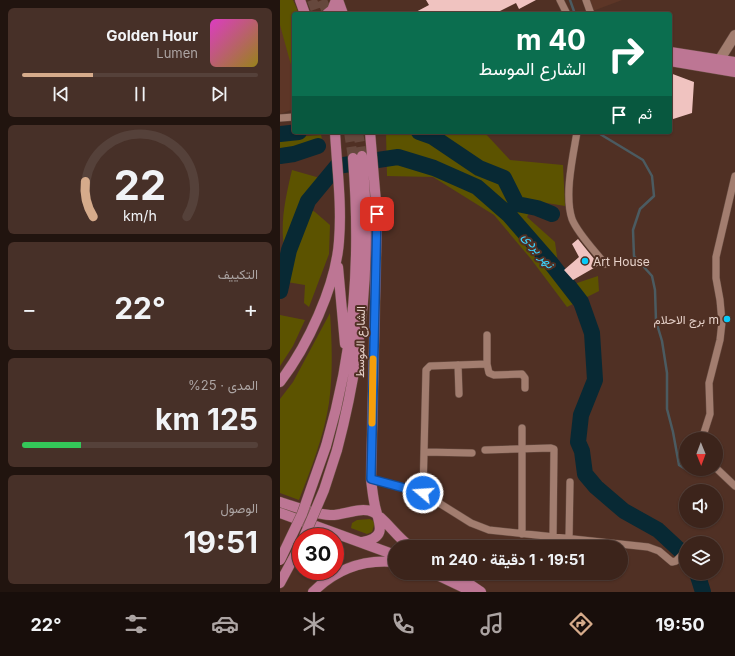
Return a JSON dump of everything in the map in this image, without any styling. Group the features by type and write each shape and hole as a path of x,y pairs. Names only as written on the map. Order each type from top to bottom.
{"main road":[{"path":"300,0 306,12"},
{"path":"330,12 337,0"},
{"path":"337,0 341,12"},
{"path":"672,52 720,64 735,72"},
{"path":"672,61 720,64 735,62"},
{"path":"280,382 296,359 322,305 330,287 337,259 340,227 334,134"},
{"name":"الشارع الموسط","path":"308,528 324,490 337,450 350,398 369,298 377,214 370,134"},
{"name":"الشارع الموسط","path":"280,560 307,503 326,446 339,397 354,301 357,256 357,157 367,225 371,479 381,528 375,538 363,542"},
{"path":"337,259 346,357"},
{"path":"280,502 320,514 344,514 368,510 378,515 393,532 403,540"},
{"path":"280,513 388,552"},
{"path":"280,583 292,561"},
{"path":"313,592 334,574 348,567 365,562 388,562"},
{"path":"448,580 473,592"},
{"path":"464,580 482,592"}],"street":[{"path":"560,0 566,12"},
{"path":"586,0 590,12"},
{"path":"720,64 735,35"},
{"path":"280,118 292,117"},
{"path":"577,134 570,178 571,214 576,226 604,264"},
{"path":"704,432 710,414 709,383 720,340 722,322 716,278 716,257 731,211 735,176"},
{"path":"487,335 487,370 491,374 522,374 524,377 525,388"},
{"path":"423,493 426,370 430,366 487,364"},
{"path":"458,365 459,394"},
{"path":"522,428 522,534"},
{"path":"486,450 522,448 554,449 553,537"},
{"path":"425,452 472,453"},
{"path":"723,475 735,486"},
{"path":"371,479 423,493 481,528 499,532 648,547 659,551 672,562 679,558"},
{"path":"569,539 570,482"}],"shaded area":[{"path":"280,0 293,0 298,12 292,12 292,110 280,114"},
{"path":"280,0 293,0 298,12 292,12 292,69 280,25"},
{"path":"586,0 622,0 590,12"},
{"path":"386,134 486,134 510,160 563,165 565,206 535,201 527,217 555,242 558,264 574,284 598,276 599,291 567,307 531,259 494,215 433,177 387,176"},
{"path":"321,135 322,139 294,154 280,155 280,138"},
{"path":"292,170 320,178 305,198 280,272 280,255 284,246 284,208"},
{"path":"310,209 330,225 329,254 309,307 304,303 305,285 287,282"},
{"path":"330,313 332,358 329,403 320,440 299,500 280,493 280,399 293,382"},
{"path":"280,315 305,320 293,346 280,366"},
{"path":"370,519 375,522 372,532 367,534 351,528 352,523 357,520"}],"building":[{"path":"426,0 536,0 519,9 516,3 498,12 416,12 429,5"},
{"path":"672,74 694,82 692,113 672,119"},
{"name":"Art House","path":"578,239 599,265 573,280 564,270 579,257 572,244"}],"waterway":[{"path":"570,0 574,12"},
{"path":"280,134 292,133"},
{"path":"425,134 433,137 479,168 504,178 517,204 537,208 552,214"},
{"path":"600,134 643,160 652,176 654,196 640,209 633,230 634,256 652,276 655,290 656,321 662,341 667,373 667,409 679,465"},
{"path":"280,156 294,154 318,146"},
{"name":"نهر بردى","path":"280,291 289,250 308,201 337,166 398,157 434,168 477,187 509,215 550,262 581,302 592,333 595,380 581,415 578,442 582,451 585,474 596,487 624,511 658,530 679,550"},
{"name":"نهر بردى","path":"699,580 703,592"}],"tunnel":[{"path":"312,0 316,12"},
{"path":"322,0 327,12"},
{"path":"349,134 353,158"},
{"path":"358,134 362,156"}],"slow traffic":[{"path":"372,423 373,359"}],"place":[{"name":"Art House","path":"585,261"},
{"name":"برج الاحلام m","path":"727,319"}],"route":[{"path":"377,214 371,479 410,488 423,493"}]}
